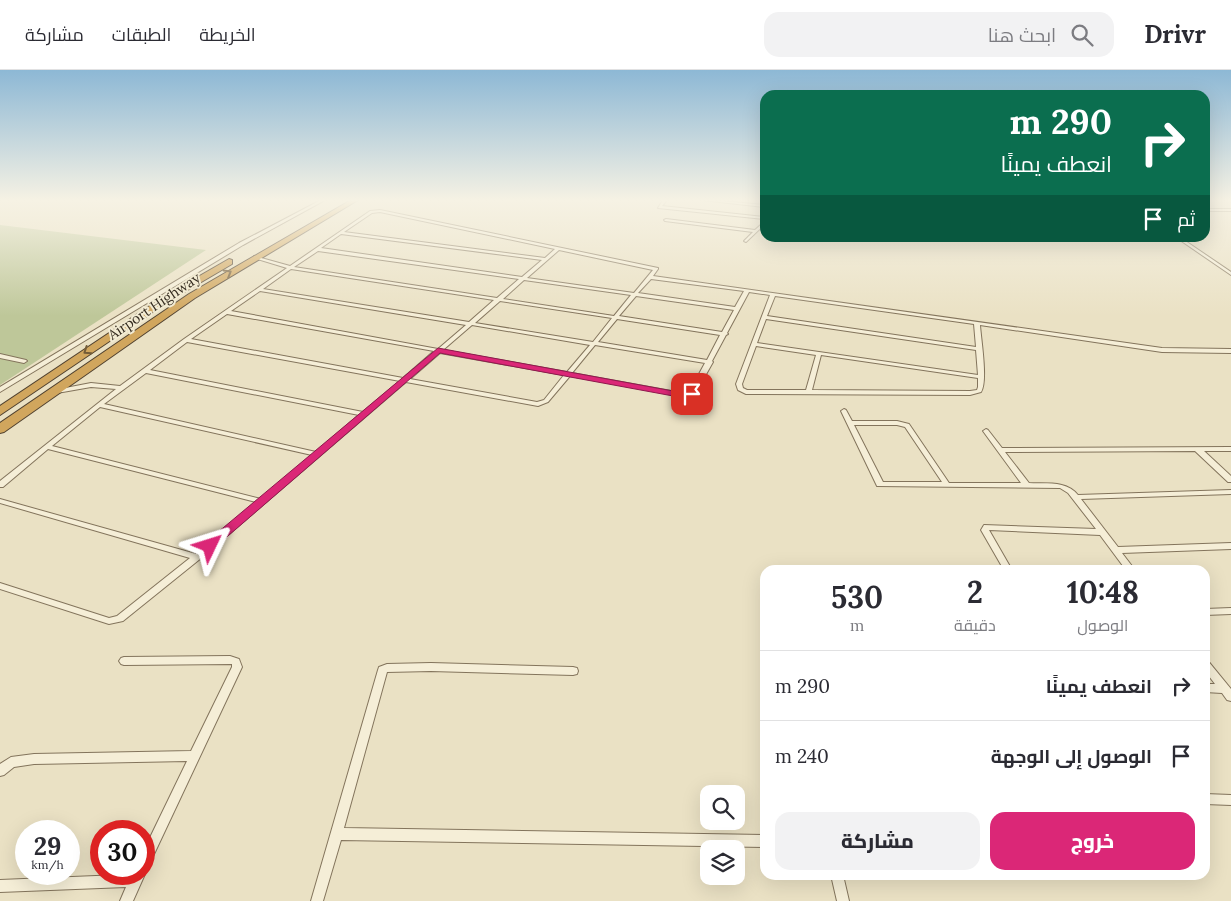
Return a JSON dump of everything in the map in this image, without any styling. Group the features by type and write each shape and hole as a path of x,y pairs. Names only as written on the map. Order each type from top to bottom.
{"highway":[{"name":"Airport Highway","path":"0,411 166,299 271,239"},
{"name":"Airport Highway","path":"0,429 192,296 288,239"}],"street":[{"path":"0,390 250,239"},
{"path":"0,485 110,397 186,340 332,239"},
{"path":"386,239 546,259"},
{"path":"186,340 538,404 546,401 655,268 514,239"},
{"path":"1185,242 1231,274"},
{"path":"0,586 112,621 123,616 197,557 559,248"},
{"path":"317,249 738,309"},
{"path":"256,257 291,268 725,334"},
{"path":"649,277 1170,351 1231,351"},
{"path":"260,290 710,362"},
{"path":"226,312 688,396 692,394 710,362 747,290"},
{"path":"773,294 739,384 740,389 757,393 970,393 979,391 981,377 977,323"},
{"path":"765,317 979,349"},
{"path":"755,344 981,377"},
{"path":"808,392 819,354"},
{"path":"0,356 24,361"},
{"path":"86,370 86,375 90,381 123,387"},
{"path":"145,371 363,414"},
{"path":"52,393 82,386 107,385 133,380"},
{"path":"107,385 111,391 110,397"},
{"path":"99,406 317,454"},
{"path":"844,411 880,484 1062,486 1075,496 1127,565"},
{"path":"850,422 907,425 948,485"},
{"path":"986,431 1027,486"},
{"path":"48,447 262,501"},
{"path":"1197,449 1231,480"},
{"path":"1000,450 1231,449"},
{"path":"1075,496 1231,492"},
{"path":"0,501 197,557"},
{"path":"1005,565 985,530 986,527 1102,532"},
{"path":"1116,550 1231,546"},
{"path":"1210,612 1231,611"},
{"path":"124,661 230,660 236,662 237,667 155,840"},
{"path":"317,901 382,670 387,668 430,667 573,671"},
{"path":"1210,670 1228,693"},
{"path":"1210,689 1228,693"},
{"path":"0,771 11,762 34,759 195,756"},
{"path":"1210,799 1231,800"},
{"path":"336,834 760,841"},
{"path":"0,886 90,880"},
{"path":"838,880 843,901"},
{"path":"126,901 133,885"}],"green space":[{"path":"0,239 114,239 206,250 0,385"}],"route":[{"path":"210,546 438,350 684,396 692,394"}]}
